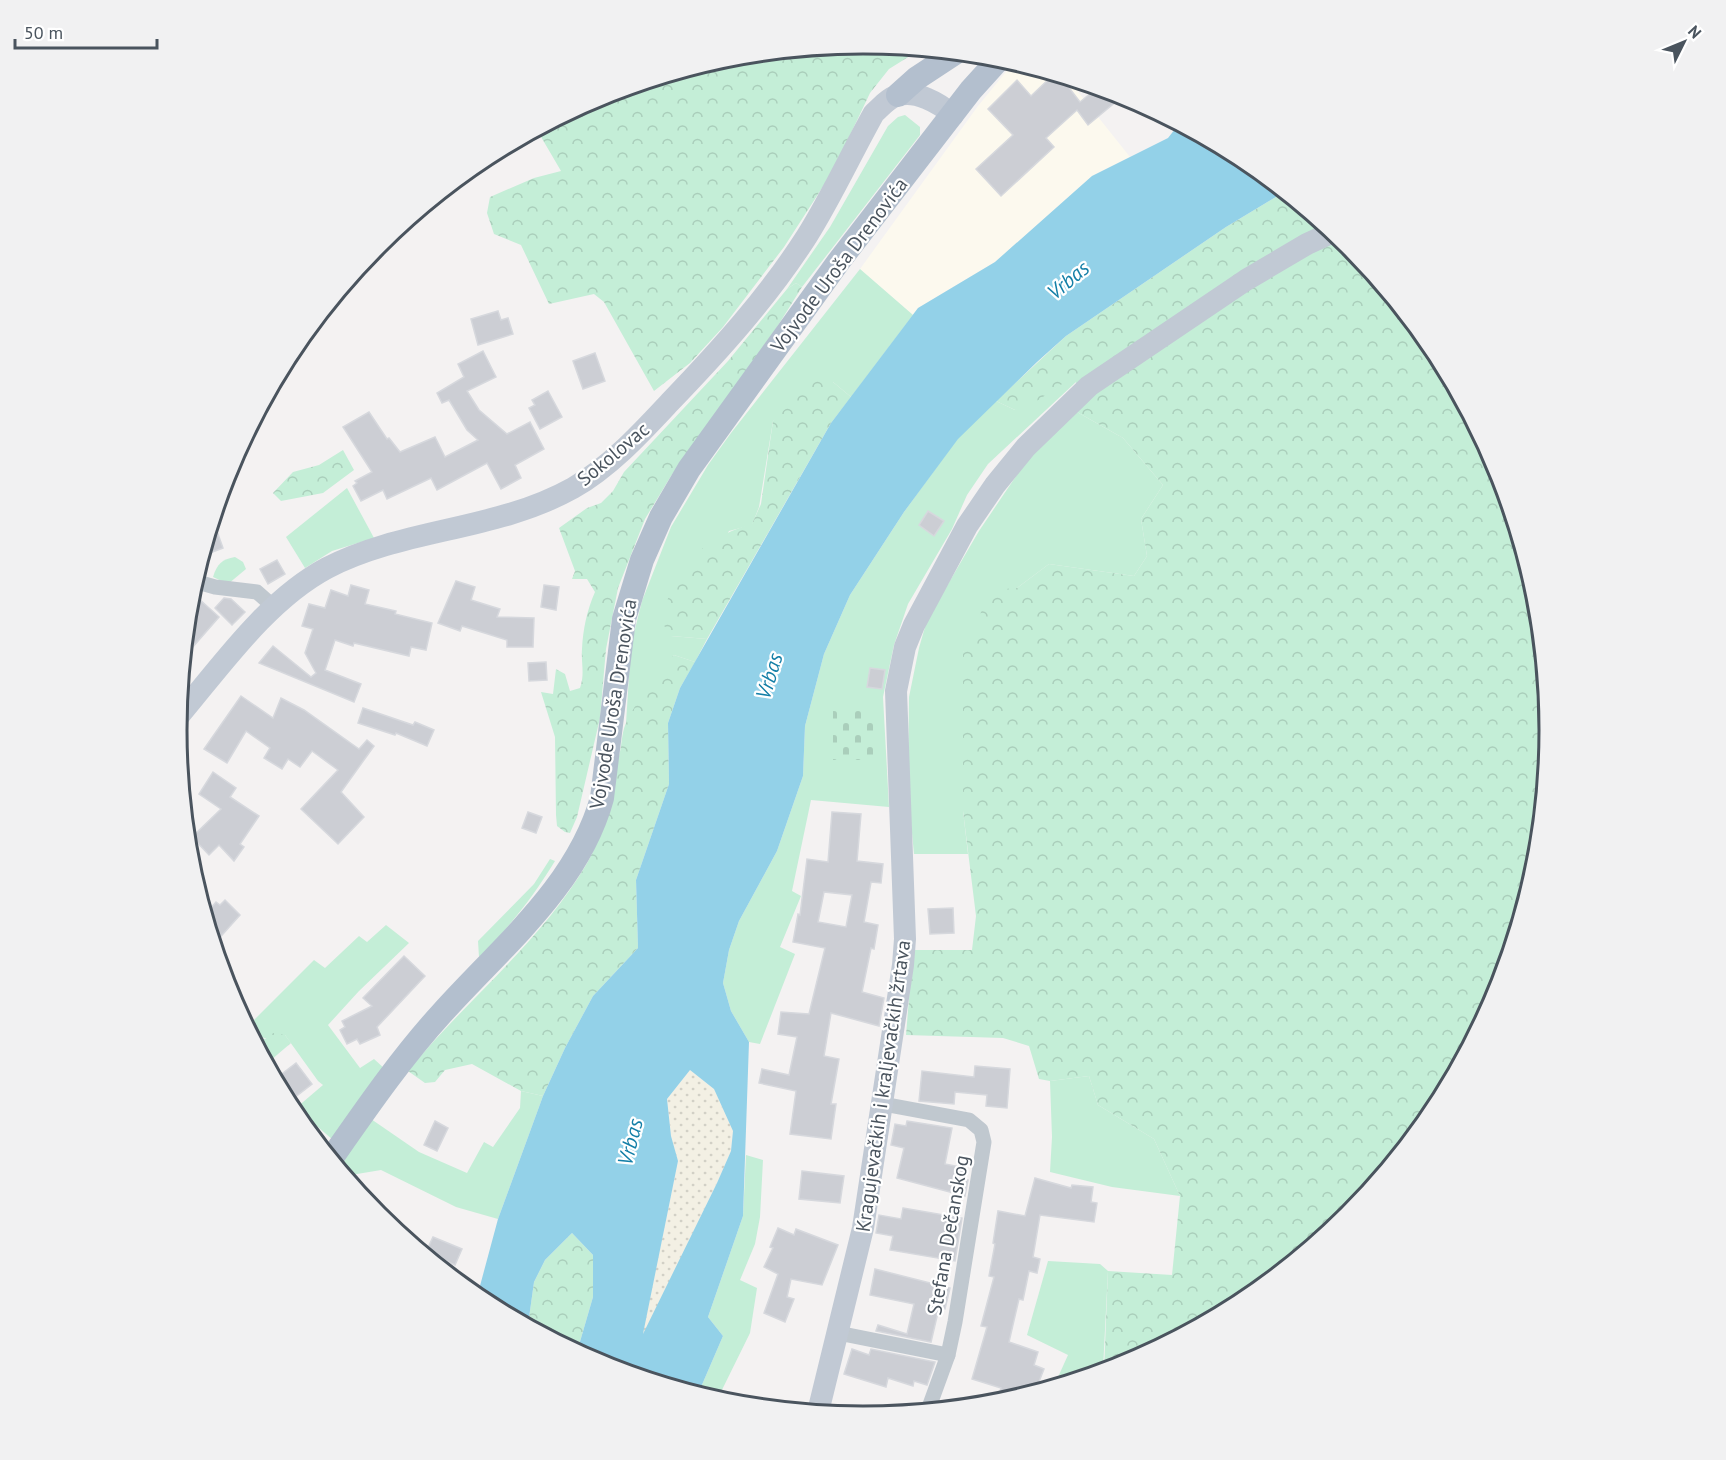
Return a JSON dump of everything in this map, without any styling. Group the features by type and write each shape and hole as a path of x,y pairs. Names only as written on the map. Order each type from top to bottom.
{"main road":[{"path":"898,95 917,78 946,59"},
{"name":"Vojvode Uroša Drenovića","path":"336,1153 422,1036 530,919 557,886 578,854 593,824 602,798 624,619 642,560 661,518 689,469 839,261 971,90 992,67"}],"street":[{"path":"898,95 915,95 932,100 952,115"},
{"name":"Sokolovac","path":"188,706 275,608 300,585 329,567 390,544 490,520 538,504 573,488 605,465 660,413 759,304 806,238 826,205 874,113 884,103 898,95"},
{"name":"Kragujevačkih i kraljevačkih žrtava","path":"820,1405 863,1228 883,1104 905,939 897,691 905,647 914,625 967,526 995,485 1026,447 1089,386 1246,280 1324,236"},
{"path":"203,584 257,592 275,608"},
{"name":"Stefana Dečanskog","path":"883,1104 964,1118 977,1125 983,1136 984,1153 948,1355 931,1402"},
{"path":"838,1333 948,1355"}],"shaded area":[{"path":"1008,70 1075,89 1130,157 1092,176 995,262 918,308 913,315 860,269 978,106"}],"green space":[{"path":"819,55 911,55 889,69 870,93 833,171 784,247 723,327 690,363 654,391 604,302 594,294 549,304 521,245 494,234 487,213 490,197 534,178 561,171 541,136 604,105 646,90 731,67 775,60"},
{"path":"905,115 920,127 920,135 802,287 796,283 787,289 830,227 888,126 898,117"},
{"path":"1277,196 1341,252 1371,284 1425,354 1448,392 1488,471 1516,555 1526,598 1538,686 1538,774 1526,862 1516,905 1488,989 1448,1068 1425,1106 1399,1142 1341,1208 1275,1266 1239,1292 1201,1315 1162,1336 1104,1361 1108,1271 1172,1275 1180,1196 1154,1139 1098,1105 1089,1076 1050,1081 1039,1079 1029,1046 1003,1038 906,1035 913,950 972,950 976,916 963,811 963,652 991,590 1017,588 1049,564 1134,576 1147,556 1141,519 1163,485 1123,438 1077,412 1092,397 1071,378 1025,409 1015,410 996,401 1066,336 1226,227"},
{"path":"860,269 913,315 851,397 833,382 773,421 759,507 752,525 729,531 671,636 707,639 695,662 674,655 626,723 631,645 642,601 671,527 708,465 731,433"},
{"path":"796,283 802,287 777,327 671,476 645,519 618,588 606,649 600,718 577,817 570,833 565,832 557,826 555,737 541,692 553,694 556,669 565,674 570,691 580,688 584,627 595,592 587,579 572,579 575,571 559,528 587,508 601,503 613,491 624,472 728,361 787,289"},
{"path":"819,375 833,382 851,397 831,423 707,639 671,636 659,618 676,584 693,558 703,548 732,531 752,524 761,504 773,421"},
{"path":"1071,377 1076,382 988,464 967,495 952,529 908,604 894,645 883,697 889,807 811,800 792,891 801,896 780,947 795,954 760,1044 749,1042 731,1011 723,983 729,950 739,921 777,851 803,776 805,726 824,654 850,595 904,512 958,438 996,401 1015,410"},
{"path":"1077,412 1123,438 1163,485 1141,519 1147,556 1134,576 1049,564 1017,588 963,652 963,811 968,854 914,854 908,791 909,697 927,620 979,531 1031,454"},
{"path":"343,450 354,470 323,493 281,501 273,493 293,472 319,465"},
{"path":"347,488 374,538 332,551 305,568 286,537"},
{"path":"235,557 243,562 246,569 228,584 213,577 221,563"},
{"path":"674,655 695,662 680,688 668,723 669,784 636,880 638,948 593,996 543,1096 521,1091 472,1064 445,1070 435,1082 425,1083 408,1071 547,920 586,865 603,824 625,725 648,686"},
{"path":"833,709 877,709 878,760 833,760"},
{"path":"550,859 555,861 529,900 479,957 478,941 534,884"},
{"path":"386,925 409,943 359,991 328,1025 360,1068 374,1059 385,1069 333,1140 313,1123 300,1105 323,1085 285,1035 273,1038 261,1037 253,1021 314,960 325,968 359,936 367,942"},
{"path":"273,1033 285,1035 291,1043 273,1058 262,1038 265,1039"},
{"path":"1089,1076 1098,1105 1154,1139 1180,1196 1112,1187 1050,1172 1052,1137 1050,1081"},
{"path":"521,1091 543,1096 498,1219 456,1207 381,1170 354,1175 342,1161 371,1119 419,1152 467,1173 484,1142 493,1147 520,1108"},
{"path":"746,1155 763,1160 760,1217 755,1244 740,1280 757,1288 750,1333 722,1391 701,1386 723,1336 708,1317 743,1216"},
{"path":"572,1233 593,1255 593,1297 580,1343 529,1317 534,1282 545,1260"},
{"path":"1048,1261 1100,1264 1108,1271 1103,1362 1058,1377 1068,1355 1027,1335"}],"sand":[{"path":"690,1070 714,1089 733,1131 731,1151 642,1337 678,1162 671,1136 667,1099"}],"water":[{"name":"Vrbas","path":"1174,130 1239,168 1277,196 1226,227 1066,336 1037,362 958,439 904,512 850,595 824,654 805,726 803,776 777,851 739,921 729,950 723,983 731,1011 749,1042 743,1216 708,1317 723,1336 701,1386 604,1355 580,1343 593,1297 593,1255 572,1233 545,1260 534,1282 529,1317 480,1287 498,1219 543,1096 565,1048 593,996 638,948 636,880 669,784 668,723 680,688 831,423 918,308 995,262 1092,176 1168,138","holes":["690,1070 714,1089 733,1131 731,1151 717,1183 643,1334 678,1161 671,1136 667,1099"]}],"building":[{"path":"1017,80 1031,96 1048,80 1068,86 1080,102 1090,94 1115,102 1088,125 1077,110 1046,138 1054,147 1001,196 976,169 1013,135 988,109"},
{"path":"498,311 501,320 508,318 513,334 478,345 471,319"},
{"path":"483,351 496,377 467,391 479,410 507,434 530,422 544,449 515,465 521,478 501,489 487,463 437,490 431,478 387,499 383,490 361,501 353,486 357,483 355,481 372,472 343,427 369,412 387,439 389,438 400,452 435,437 445,457 478,440 467,430 449,400 442,403 437,393 464,377 458,364"},
{"path":"595,353 605,381 583,389 573,361"},
{"path":"548,391 562,417 540,429 529,408 535,405 532,400"},
{"path":"928,511 944,521 934,536 919,525"},
{"path":"217,532 223,548 211,553"},
{"path":"277,560 285,574 268,584 260,569"},
{"path":"456,581 475,587 471,600 500,609 497,617 534,618 533,647 507,647 507,640 462,626 460,631 438,623"},
{"path":"351,585 369,590 365,604 432,623 426,650 411,647 409,656 354,643 353,646 335,640 325,670 361,684 354,702 259,663 273,646 311,677 316,673 305,653 313,629 302,626 309,604 325,608 331,590 348,596"},
{"path":"544,585 559,587 556,610 541,607"},
{"path":"224,598 231,599 245,612 232,625 215,608"},
{"path":"200,600 219,617 192,647"},
{"path":"546,662 547,680 529,681 528,663"},
{"path":"870,668 885,670 882,689 867,687"},
{"path":"241,696 273,718 281,698 304,710 359,749 367,740 374,746 341,792 364,817 338,844 301,809 338,770 312,751 300,767 288,759 282,769 264,758 270,748 246,731 227,763 204,749"},
{"path":"363,708 413,725 415,722 434,730 427,746 396,733 395,735 358,723"},
{"path":"213,772 236,788 230,797 259,816 240,844 244,847 234,861 219,845 209,855 197,842 195,834 221,809 199,794"},
{"path":"528,812 542,817 536,833 522,828"},
{"path":"832,812 861,814 857,861 883,864 881,883 871,882 864,922 878,925 862,992 884,998 879,1026 831,1013 824,1056 839,1059 831,1104 836,1104 831,1139 790,1134 796,1091 759,1083 762,1069 789,1075 797,1037 778,1034 781,1012 809,1014 825,948 793,942 798,914 800,915 807,859 828,862","holes":["824,892 852,895 846,927 818,922"]},
{"path":"225,900 240,915 220,937 211,908 216,902 220,905"},
{"path":"953,908 954,933 930,934 928,909"},
{"path":"404,956 425,976 377,1027 380,1035 360,1044 357,1039 347,1044 340,1030 345,1027 342,1021 372,1006 363,998"},
{"path":"296,1063 312,1084 295,1097 282,1074"},
{"path":"975,1066 1010,1069 1007,1108 986,1106 987,1095 955,1092 954,1104 919,1101 922,1071 974,1077"},
{"path":"435,1121 448,1128 437,1151 424,1145"},
{"path":"907,1121 952,1128 945,1164 966,1168 965,1180 968,1180 965,1196 897,1178 904,1148 891,1145 895,1124 906,1126"},
{"path":"802,1171 844,1176 840,1203 799,1199"},
{"path":"1035,1178 1071,1188 1072,1185 1093,1187 1091,1202 1097,1203 1094,1222 1040,1215 1033,1257 1040,1259 1037,1273 1029,1271 1023,1300 1019,1299 1009,1342 1038,1352 1034,1365 1044,1369 1039,1383 1000,1392 1001,1388 972,1379 987,1327 981,1326 994,1277 989,1276 998,1211 1025,1216"},
{"path":"903,1208 962,1218 955,1261 890,1250 893,1236 876,1233 879,1215 901,1219"},
{"path":"778,1228 794,1235 796,1229 838,1245 822,1285 791,1279 787,1297 794,1299 785,1322 764,1313 778,1274 764,1267 773,1248 770,1247"},
{"path":"433,1237 462,1249 455,1265 444,1260 428,1247"},
{"path":"875,1269 950,1288 945,1309 939,1308 931,1342 876,1331 878,1325 907,1334 914,1304 870,1295"},
{"path":"852,1349 869,1355 871,1349 935,1362 927,1385 914,1381 913,1386 888,1378 886,1387 844,1374"}]}
